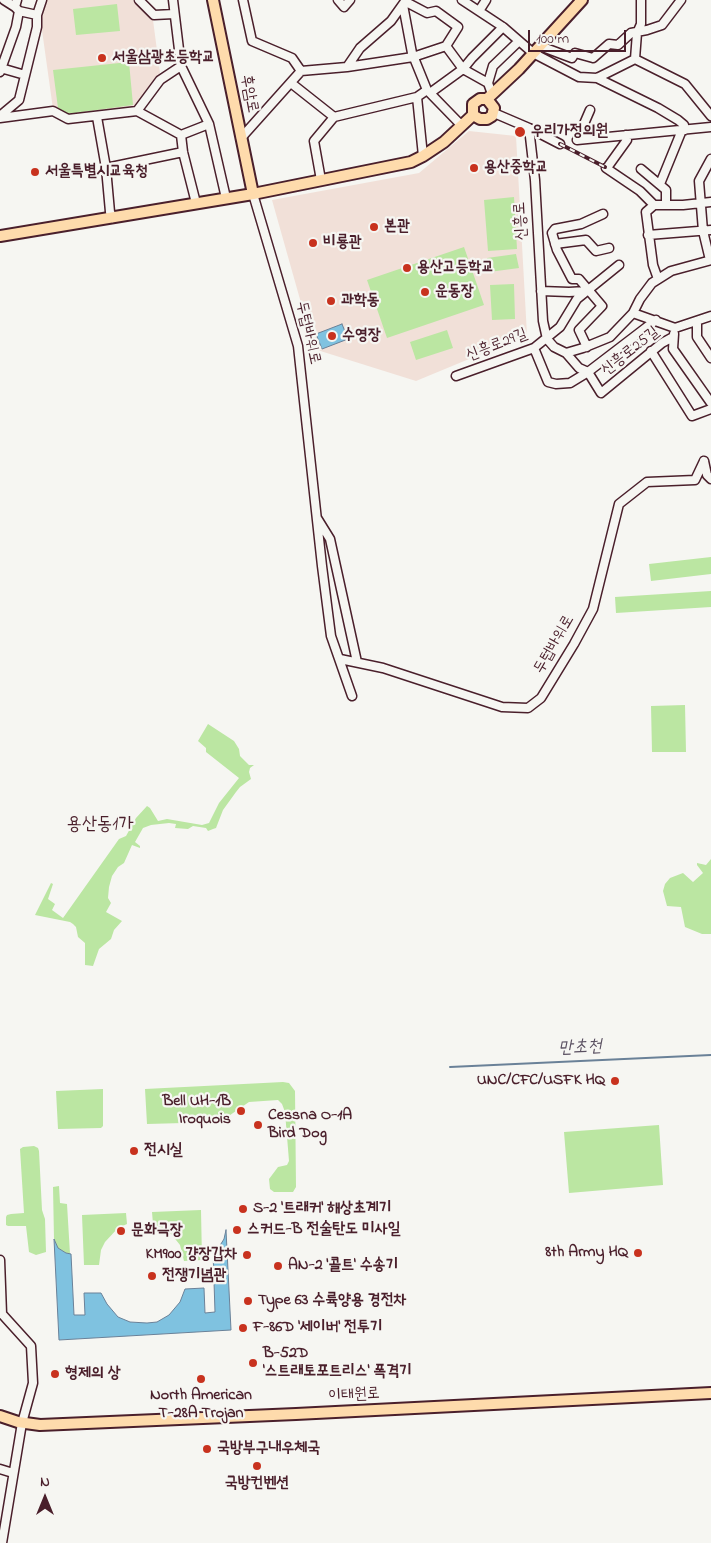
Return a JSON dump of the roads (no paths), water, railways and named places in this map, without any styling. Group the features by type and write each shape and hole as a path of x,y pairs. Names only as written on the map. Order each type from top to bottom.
{"main road":[{"name":"후암로","path":"212,0 253,194"},
{"path":"474,115 473,104 480,99 490,97 519,69 582,0"},
{"path":"474,115 480,119 487,119 494,113 490,97"},
{"path":"0,236 253,194 411,162 444,142 474,115"},
{"name":"이태원로","path":"0,1416 22,1423 40,1425 711,1393"}],"street":[{"path":"4,0 37,15"},
{"path":"0,117 19,100 37,27 37,15 42,0"},
{"path":"139,0 154,15 174,14"},
{"path":"173,0 181,66 210,124 226,198"},
{"path":"243,0 252,41 292,58 301,71"},
{"path":"338,0 344,7 350,0"},
{"path":"462,0 503,27 518,42 536,49 572,58 575,53 593,58 609,44 618,45 631,33 662,25 681,0"},
{"path":"479,11 486,0"},
{"path":"635,59 637,33 641,24 641,0"},
{"path":"241,138 301,71 347,67 413,57 446,46 458,27 436,11 427,13 405,2"},
{"path":"347,67 360,48 392,21 405,2"},
{"path":"405,2 413,57 428,91 462,126"},
{"path":"17,6 16,27 1,67 25,75"},
{"path":"321,180 314,140 334,117 417,97 463,69 503,27"},
{"path":"490,97 488,83 493,66 518,42"},
{"path":"446,46 463,69 488,83"},
{"path":"536,49 579,76 597,78 658,108 684,125 660,184"},
{"path":"597,78 635,59"},
{"path":"635,59 685,84 711,116"},
{"path":"137,111 160,80 181,66"},
{"path":"291,83 334,117"},
{"path":"417,97 423,156"},
{"path":"590,110 577,140 711,127"},
{"path":"0,117 54,111 68,119 137,111 181,134 210,124"},
{"path":"494,113 560,144"},
{"path":"97,117 106,168 110,212 113,218"},
{"name":"신흥로","path":"529,128 535,180 543,321 547,339"},
{"path":"181,134 183,152 196,204"},
{"path":"626,135 627,140 608,166 654,204 683,205 711,202"},
{"path":"106,168 183,152"},
{"path":"566,352 587,347 610,337 633,313 640,299 652,283 658,279 671,271 711,260 699,181 711,158"},
{"path":"641,169 666,190 666,204"},
{"name":"두텁바위로","path":"253,194 298,346 331,636 352,696"},
{"path":"654,204 646,212 653,265 658,279"},
{"path":"587,347 579,330 602,306 579,279 572,279 566,272 552,233 555,229 581,224 603,214"},
{"path":"648,235 707,230"},
{"path":"538,238 554,241 586,240 596,251 609,248"},
{"name":"신흥로29길","path":"456,376 534,348 560,327 577,299 619,265"},
{"path":"541,291 588,291"},
{"path":"633,313 676,328 711,316"},
{"path":"534,348 548,382 556,384 570,383 588,372 656,320"},
{"path":"697,321 697,337 711,358"},
{"name":"신흥로25길","path":"676,328 673,337 673,349 711,403"},
{"name":"신흥로25길","path":"588,372 602,392 662,342 673,337"},
{"path":"547,339 554,347 566,352 579,368 588,372"},
{"path":"651,352 692,416 711,409"},
{"path":"707,460 707,475 711,478"},
{"name":"두텁바위로","path":"340,659 384,668 502,707 528,708 541,698 593,609 619,504 647,482 695,480 707,460"},
{"path":"316,516 330,539 357,662"},
{"path":"0,1260 1,1314 31,1346 33,1383 22,1423 1,1539"},
{"path":"0,1470 13,1473"}],"water":[{"name":"수영장","path":"342,324 348,339 322,349 316,334"},
{"path":"226,1230 231,1330 59,1340 54,1239 58,1248 71,1254 74,1315 85,1315 84,1293 101,1293 118,1317 130,1322 147,1323 157,1322 169,1315 180,1302 185,1289 204,1288 205,1313 215,1312 213,1251 219,1247 224,1239"}],"waterway":[{"name":"만초천","path":"450,1067 711,1055"}],"railway":[{"path":"560,144 605,167"}],"place":[{"name":"서울삼광초등학교","path":"102,58"},
{"name":"우리가정의원","path":"520,132"},
{"name":"용산중학교","path":"474,168"},
{"name":"서울특별시교육청","path":"35,172"},
{"name":"본관","path":"374,227"},
{"name":"비룡관","path":"313,243"},
{"name":"용산고등학교","path":"407,268"},
{"name":"운동장","path":"425,292"},
{"name":"과학동","path":"331,301"},
{"name":"수영장","path":"332,336"},
{"name":"UNC/CFC/USFK HQ","path":"615,1081"},
{"name":"Bell UH-1B Iroquois","path":"241,1111"},
{"name":"Cessna O-1A Bird Dog","path":"258,1125"},
{"name":"전시실","path":"134,1151"},
{"name":"S-2 '트래커' 해상초계기","path":"243,1209"},
{"name":"스커드-B 전술탄도 미사일","path":"237,1230"},
{"name":"문화극장","path":"121,1231"},
{"name":"8th Army HQ","path":"638,1253"},
{"name":"KM900 걍장갑차","path":"247,1255"},
{"name":"AN-2 '콜트' 수송기","path":"278,1266"},
{"name":"전쟁기념관","path":"152,1276"},
{"name":"Type 63 수륙양용 경전차","path":"248,1301"},
{"name":"F-86D '세이버' 전투기","path":"243,1328"},
{"name":"B-52D '스트래토포트리스' 폭격기","path":"253,1363"},
{"name":"형제의 상","path":"55,1374"},
{"name":"North American T-28A Trojan","path":"201,1379"},
{"name":"국방부구내우체국","path":"207,1449"},
{"name":"국방컨벤션","path":"257,1466"}],"district":[{"name":"용산동1가","path":"100,826"}]}
